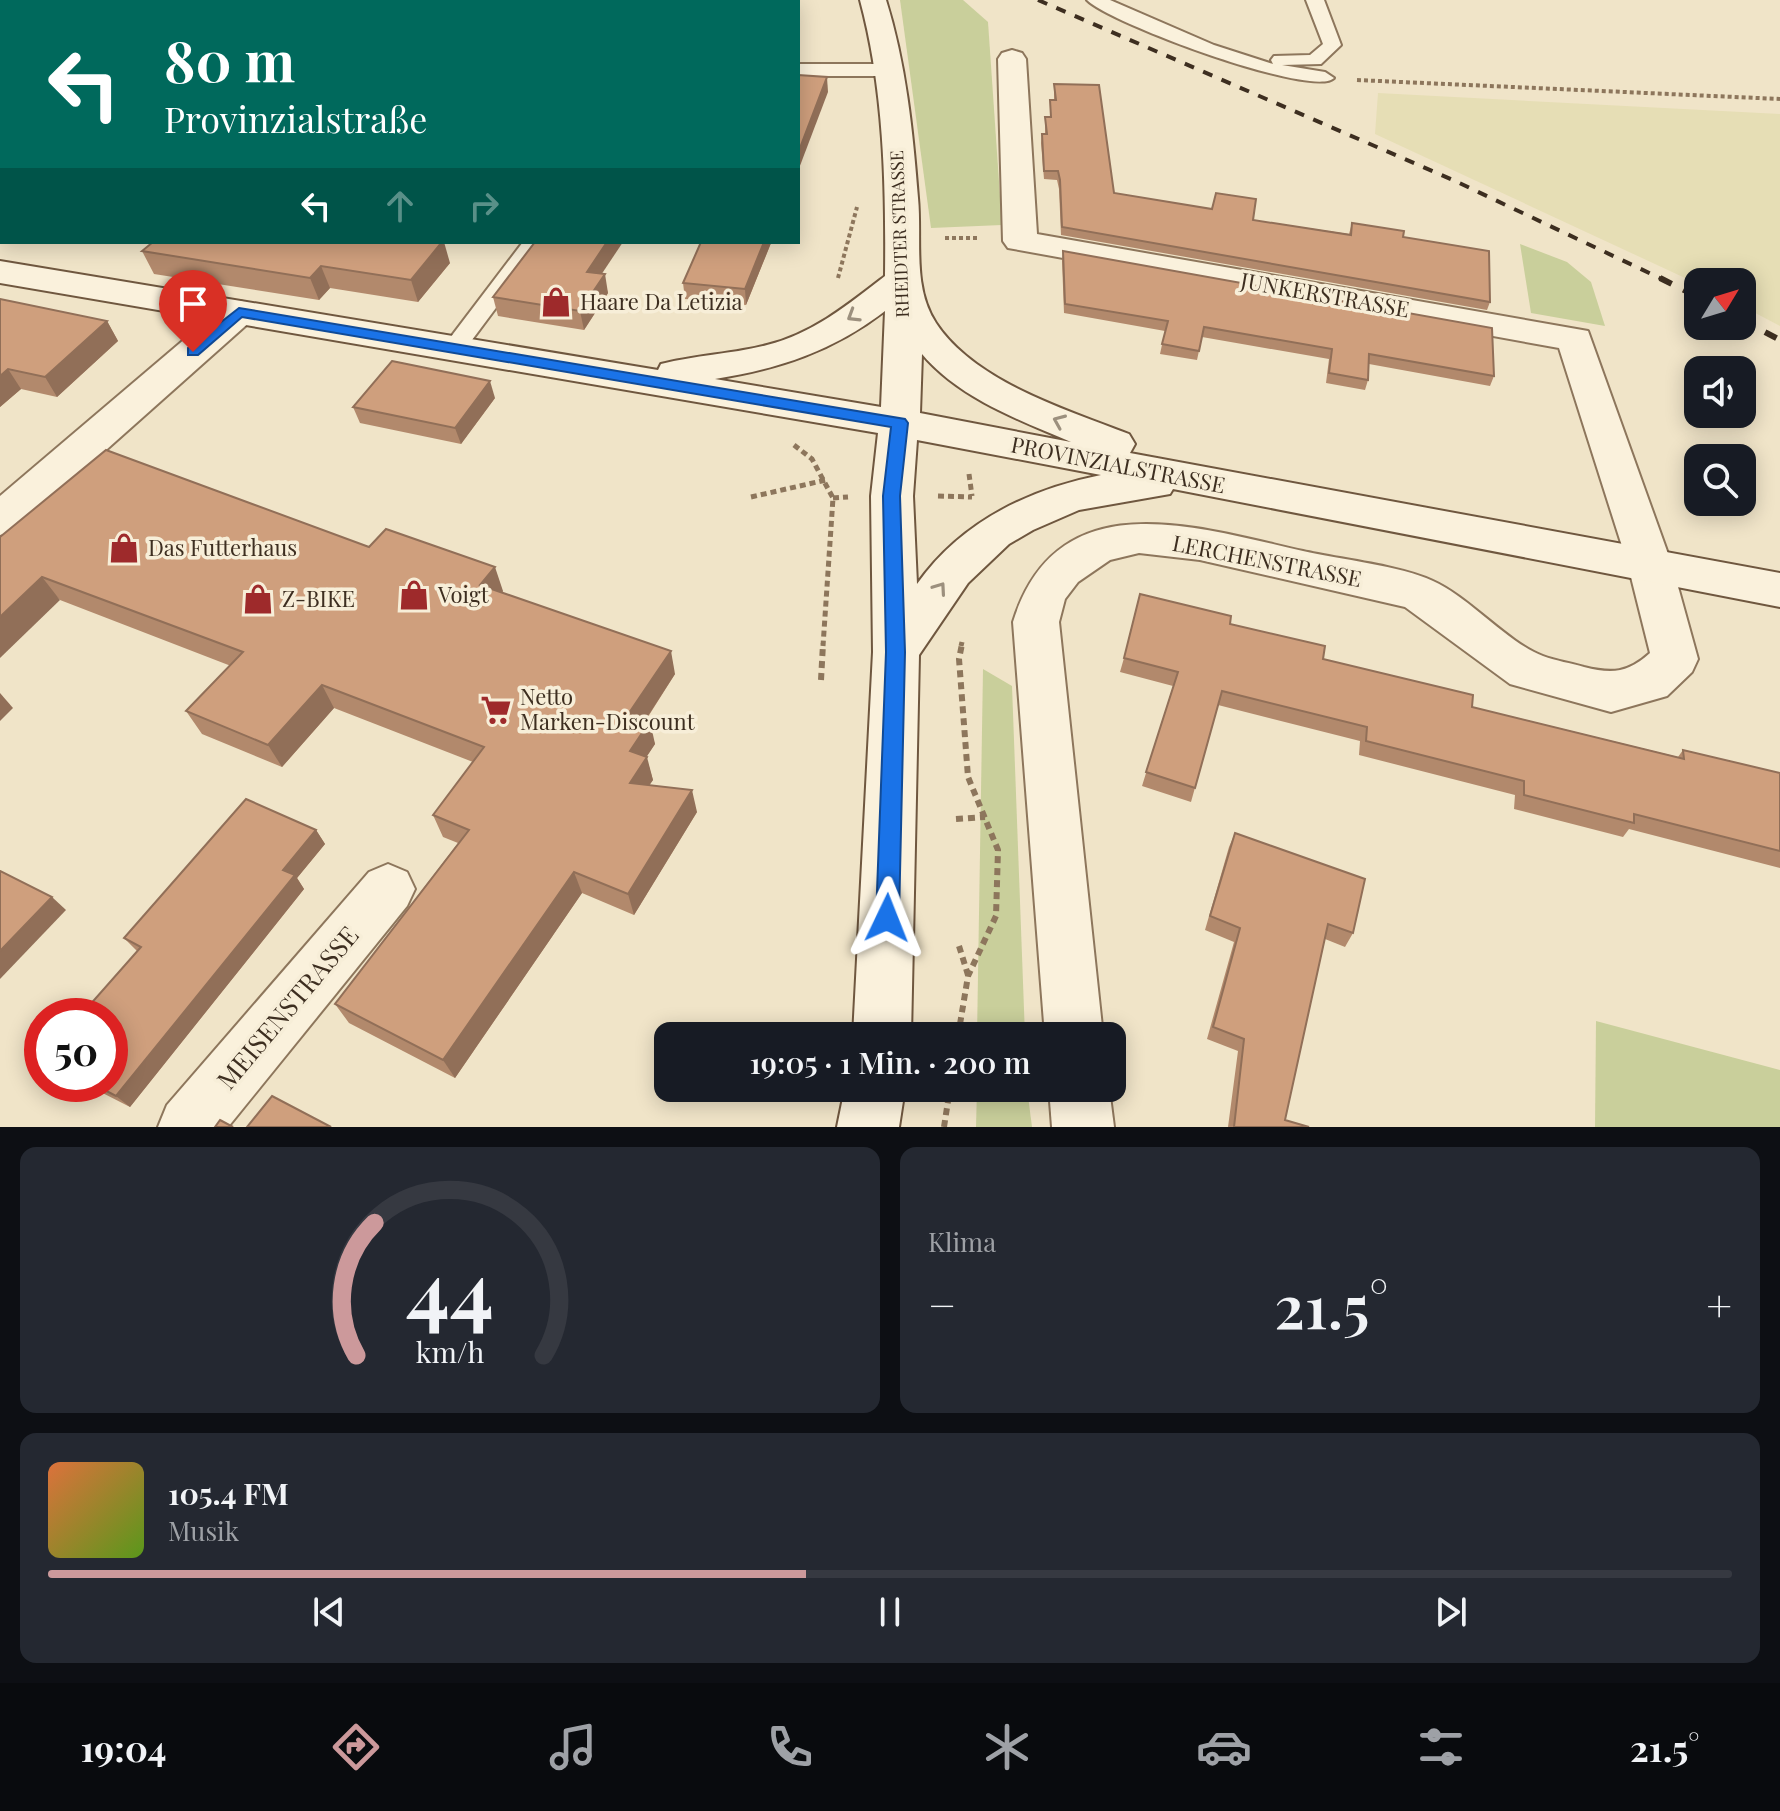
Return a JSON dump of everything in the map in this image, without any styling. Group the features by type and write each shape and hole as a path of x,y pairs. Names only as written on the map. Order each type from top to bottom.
{"street":[{"name":"RHEIDTER STRASSE","path":"873,0 884,35 888,63 902,200 903,280 903,380 892,496 896,652 883,1022"},
{"path":"1012,59 1020,241"},
{"name":"JUNKERSTRASSE","path":"1020,241 1575,339 1650,565"},
{"name":"PROVINZIALSTRASSE","path":"0,272 899,423 1780,590"},
{"path":"645,378 745,362 799,347 857,315 903,280 918,326 943,355 974,381 1050,418 1209,483"},
{"path":"0,520 239,312"},
{"path":"896,652 952,570 1010,521 1062,500 1125,485 1209,483"},
{"name":"LERCHENSTRASSE","path":"1073,1022 1036,622 1044,595 1062,570 1097,547 1139,537 1200,544 1418,593 1527,671 1611,693 1650,682 1675,659 1650,565"},
{"name":"MEISENSTRASSE","path":"189,1127 388,889"},
{"path":"868,1127 872,1102"},
{"path":"1080,1102 1083,1127"}],"lane":[{"path":"1096,0 1257,67 1289,75 1325,78"},
{"path":"1205,47 1270,60 1315,60 1332,45 1315,0"},
{"path":"800,60 888,63"},
{"path":"800,70 888,63"},
{"path":"455,347 532,244"}],"path":[{"path":"1325,78 1780,99"},
{"path":"837,282 858,204"},
{"path":"934,238 1020,241"},
{"path":"793,446 812,459 833,498 821,680"},
{"path":"751,497 826,480"},
{"path":"960,1022 968,976 996,916 998,850 968,777 959,659 965,628"},
{"path":"956,819 985,817"},
{"path":"959,946 968,976"},
{"path":"944,1127 948,1102"}],"shaded area":[{"path":"1378,93 1780,114 1780,326 1756,313 1756,268 1684,268 1684,277 1375,134"}],"green space":[{"path":"900,0 963,0 988,22 1002,225 931,228"},
{"path":"1520,244 1567,262 1591,282 1605,326 1531,313"},
{"path":"983,669 1012,686 1024,1022 977,1022"},
{"path":"1596,1021 1780,1070 1780,1127 1595,1127"},
{"path":"977,1102 1029,1102 1032,1127 976,1127"}],"building":[{"path":"800,75 827,77 800,148"},
{"path":"1054,84 1099,85 1114,193 1212,209 1216,193 1256,199 1253,220 1351,235 1352,223 1404,231 1403,237 1489,251 1490,302 1062,227 1058,171 1044,171 1042,134 1047,134 1045,117 1051,117 1050,100 1056,100"},
{"path":"151,244 440,244 411,280 321,266 310,278 142,251"},
{"path":"533,244 606,244 587,272 605,274 580,311 493,297"},
{"path":"700,244 763,244 745,289 683,283"},
{"path":"1063,251 1492,328 1494,376 1369,354 1368,380 1329,373 1332,349 1204,327 1199,351 1162,344 1168,321 1065,304"},
{"path":"0,299 107,321 45,377 8,369 0,376"},
{"path":"392,361 490,381 455,428 353,407"},
{"path":"106,450 369,547 386,529 495,567 480,585 671,651 629,713 650,721 630,751 647,757 630,783 692,790 628,894 574,872 443,1060 335,1004 469,830 433,815 484,747 322,685 268,745 186,711 243,652 42,577 0,617 0,537"},
{"path":"1140,594 1231,616 1230,624 1325,646 1323,659 1473,695 1472,707 1684,759 1683,750 1780,773 1780,851 1634,814 1634,823 1524,795 1524,781 1366,741 1367,727 1222,691 1195,788 1146,772 1178,672 1124,658"},
{"path":"246,799 316,830 283,870 295,875 128,1081 128,998 96,998 141,947 124,938"},
{"path":"1235,833 1365,879 1353,933 1328,924 1285,1120 1309,1127 1234,1127 1244,1039 1213,1027 1240,928 1210,916"},
{"path":"0,871 52,897 0,951"},
{"path":"272,1096 331,1127 247,1127"},
{"path":"220,1120 233,1127 215,1127"}],"railway":[{"path":"1038,0 1453,180 1664,280"},
{"path":"1660,278 1664,280"},
{"path":"1664,280 1684,290"},
{"path":"1756,327 1780,340"}],"place":[{"name":"Haare Da Letizia","path":"556,302"},
{"name":"Das Futterhaus","path":"124,548"},
{"name":"Voigt","path":"414,595"},
{"name":"Z-BIKE","path":"258,599"},
{"name":"Netto Marken-Discount","path":"496,710"}],"route":[{"path":"193,352 239,312 899,423 892,496 896,652 887,918"}]}
